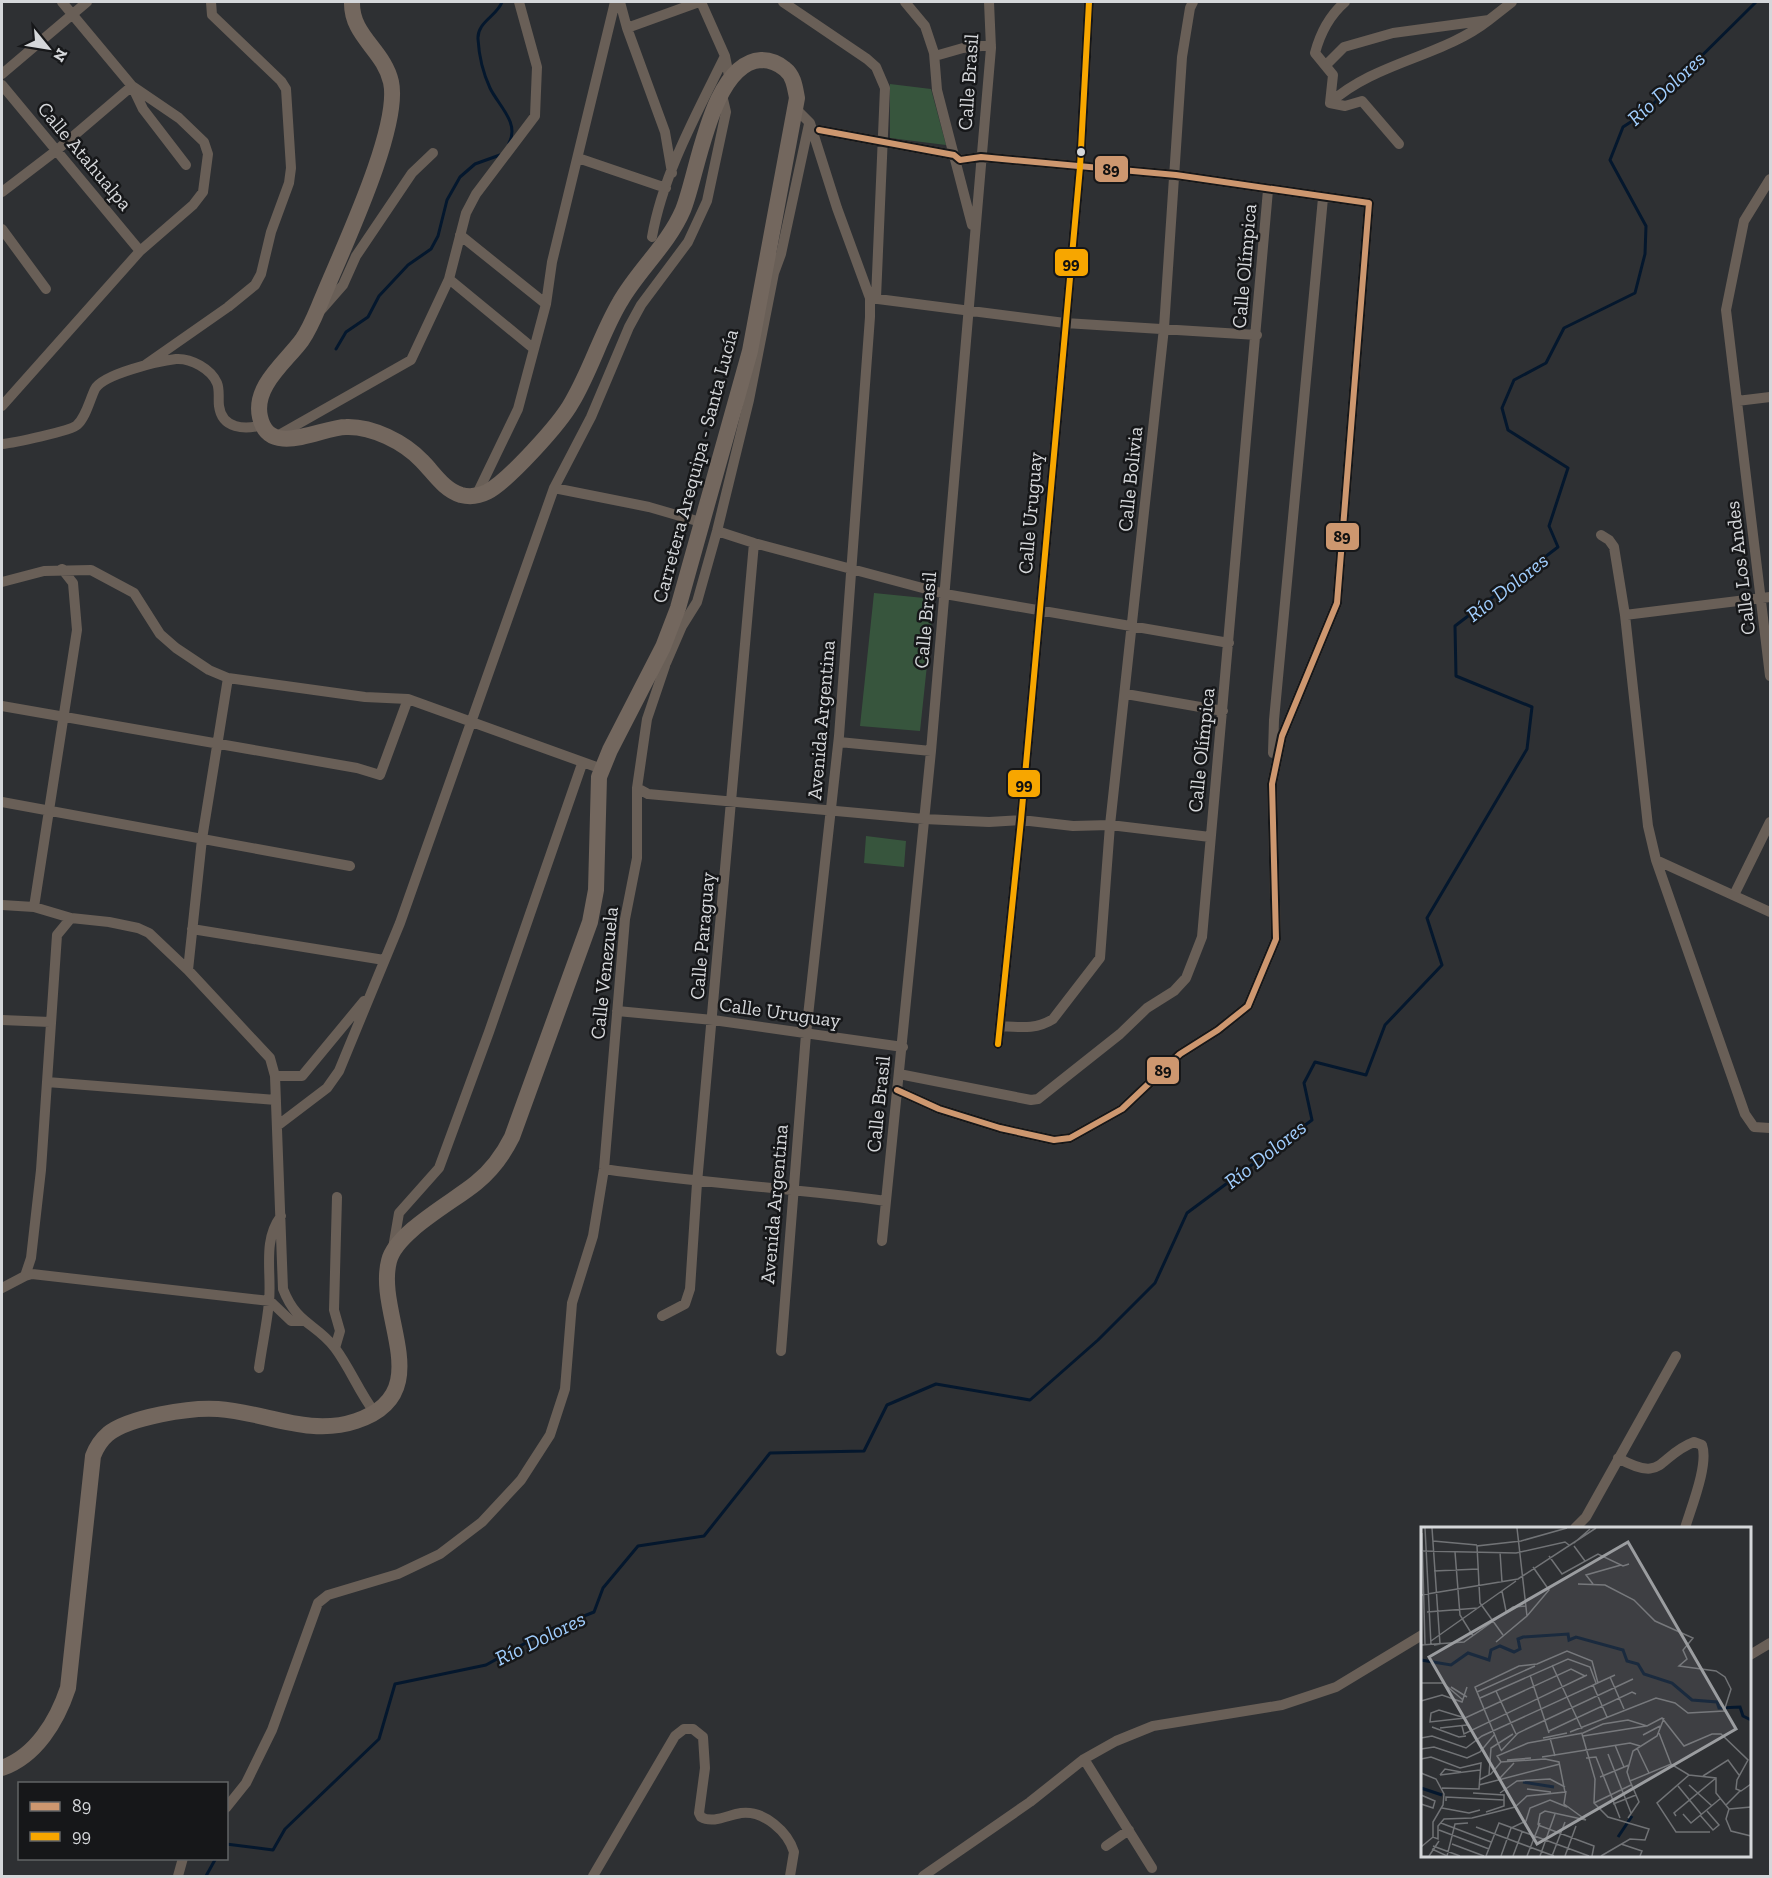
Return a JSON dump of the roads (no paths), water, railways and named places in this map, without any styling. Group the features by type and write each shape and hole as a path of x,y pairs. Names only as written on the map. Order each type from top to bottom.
{"main road":[{"path":"352,2 357,28 389,75 392,100 378,158 315,316 303,339 262,391 258,408 262,425 277,436 295,440 340,427 364,429 405,447 454,492 476,495"},
{"name":"Carretera Arequipa - Santa Lucía","path":"393,1252 406,1236 486,1174 512,1137 590,922 596,890 596,811 602,770 663,647 710,527 750,351 795,108 794,84 789,73 772,62 751,62 726,88 706,128 683,210 667,238 620,301 571,404 548,433 501,481 491,490 476,495"},
{"path":"2,1768 27,1754 41,1739 60,1708 68,1688 73,1659 93,1456 108,1434 135,1421 194,1410 231,1410 315,1427 344,1425 375,1413 391,1397 400,1376 387,1274 393,1252"}],"street":[{"path":"63,2 132,86 143,109 186,165"},
{"path":"2,74 87,2"},
{"path":"2,444 68,430 78,424 96,386 145,365 228,307 255,285 261,274 271,232 289,183 291,168 286,89 281,81 212,15 211,2"},
{"path":"277,436 411,360 449,279 460,235 476,194 535,116 537,67 519,2"},
{"path":"476,495 518,409 546,304 552,262 615,2"},
{"path":"620,2 627,28 665,132 672,174"},
{"path":"278,1126 327,1088 339,1071 414,887 470,721 554,488 591,417 629,327 641,305 688,242 707,201 726,112 725,56 700,2 627,28"},
{"path":"783,2 876,67 885,88 873,298 1065,323 1257,335"},
{"path":"905,2 925,26 935,56 937,90 975,233"},
{"name":"Calle Brasil","path":"882,1241 903,1047 945,594 991,45 989,2"},
{"name":"Calle Uruguay","path":"998,1044 1021,820 1080,167 1089,2"},
{"name":"Calle Bolivia","path":"1000,1026 1034,1028 1053,1019 1100,958 1110,825 1134,626 1164,328 1176,175 1182,57 1191,2"},
{"path":"1330,103 1333,75 1315,53 1319,39 1337,9 1345,2"},
{"path":"1330,103 1342,92 1371,76 1478,28 1512,2"},
{"path":"1326,64 1344,47 1393,33 1488,20"},
{"path":"935,56 963,48 991,45"},
{"path":"652,237 658,206 689,129 725,56"},
{"name":"Calle Atahualpa","path":"2,85 140,251"},
{"path":"2,192 57,150 132,86"},
{"path":"2,406 140,251 193,205 203,192 208,154 204,142 179,118 132,86"},
{"path":"1330,103 1345,106 1362,101 1399,144"},
{"name":"Avenida Argentina","path":"781,1351 806,1034 839,741 873,298 837,208 814,127 795,108"},
{"path":"665,666 682,626 697,602 710,527 749,400 774,273 814,127 883,144 954,155 960,160 981,157 1176,175 1369,203 1337,603 1282,736 1272,784"},
{"path":"315,316 343,285 356,256 412,173 434,153"},
{"path":"578,158 666,188"},
{"name":"Calle Los Andes","path":"1770,179 1744,221 1726,310 1737,400 1767,597 1770,676"},
{"name":"Calle Olímpica","path":"899,1074 1031,1100 1046,1095 1076,1067 1120,1034 1147,1008 1173,991 1186,978 1202,937 1257,335 1268,190"},
{"path":"897,1090 939,1109 1000,1128 1054,1140 1070,1138 1122,1108 1180,1054 1248,1006 1276,939 1272,784 1274,720 1323,198"},
{"path":"2,229 46,289"},
{"path":"460,235 546,304"},
{"path":"449,279 534,349"},
{"path":"145,365 177,359 192,361 206,369 218,384 219,410 231,424 242,429 262,425"},
{"path":"1737,400 1770,397"},
{"path":"554,488 649,507 754,543 945,594 1229,643"},
{"path":"1601,535 1609,540 1614,548 1625,615 1648,826 1656,860 1745,1114 1754,1127 1770,1128"},
{"name":"Calle Paraguay","path":"662,1316 685,1304 688,1299 754,543"},
{"path":"34,907 77,630 73,583 62,569"},
{"path":"2,582 62,569 91,570 134,593 160,634 197,663 228,678 366,697 408,699 602,770"},
{"path":"1625,615 1767,597"},
{"name":"Calle Venezuela","path":"228,1806 246,1783 272,1730 318,1602 328,1595 398,1575 440,1554 482,1521 521,1480 550,1436 565,1389 572,1303 592,1236 604,1170 625,919 637,858 637,788 647,719 665,666 663,647"},
{"path":"188,970 202,839 228,678"},
{"path":"1126,694 1223,711"},
{"path":"2,706 64,719 357,768 380,775 408,699"},
{"path":"839,741 931,751"},
{"path":"393,1252 399,1213 439,1168 582,764"},
{"path":"637,788 648,794 731,803 924,819 989,822 1021,820 1073,826 1110,825 1210,837"},
{"path":"2,802 51,809 350,866"},
{"path":"1734,895 1770,822"},
{"path":"1656,860 1770,912"},
{"path":"2,905 34,907 71,918 138,928 149,933 260,1044 270,1058 275,1076 283,1289 288,1303 303,1321 335,1348 375,1413"},
{"path":"25,1276 32,1258 42,1170 57,935 71,918"},
{"path":"192,929 384,960"},
{"path":"275,1076 302,1076 374,989"},
{"name":"Calle Uruguay","path":"617,1011 713,1020 903,1047"},
{"path":"2,1020 50,1022"},
{"path":"47,1082 276,1100"},
{"path":"604,1170 697,1183 793,1188 886,1201"},
{"path":"335,1348 340,1331 334,1310 334,1225 338,1197"},
{"path":"260,1368 270,1301 270,1247 273,1226 282,1215"},
{"path":"2,1288 32,1274 270,1301 291,1321 303,1321"},
{"path":"1576,1527 1586,1517 1676,1356"},
{"path":"1618,1458 1632,1466 1653,1468 1661,1466 1687,1444 1694,1442 1702,1445 1704,1454 1685,1527"},
{"path":"923,1876 1030,1802 1084,1759 1116,1741 1153,1726 1282,1705 1336,1687 1421,1636"},
{"path":"1751,1654 1770,1643"},
{"path":"593,1876 675,1736 684,1729 693,1729 703,1737 705,1753 699,1813 701,1817 714,1820 747,1813 778,1826 794,1852 790,1876"},
{"path":"1084,1759 1152,1868"},
{"path":"1106,1846 1129,1830"},
{"path":"178,1876 182,1860"}],"waterway":[{"path":"502,2 481,28 478,39 479,52 488,82 510,121 512,136 509,143"},
{"name":"Río Dolores","path":"228,1844 273,1850 285,1829 379,1739 395,1684 486,1665 549,1630 594,1612 603,1588 638,1546 704,1536 770,1453 864,1451 887,1405 936,1384 1030,1400 1098,1340 1155,1283 1187,1213 1312,1120 1304,1083 1315,1062 1366,1075 1385,1025 1442,965 1427,918 1527,749 1532,707 1456,676 1455,626 1558,547 1549,526 1568,468 1508,430 1502,408 1514,380 1546,363 1564,328 1635,293 1645,254 1646,226 1610,160 1623,127 1643,114 1756,2"},
{"path":"336,349 346,332 368,317 379,296 408,265 431,249 438,236 447,200 460,177 475,164 500,155"},
{"name":"Río Dolores","path":"206,1876 215,1860"}]}
